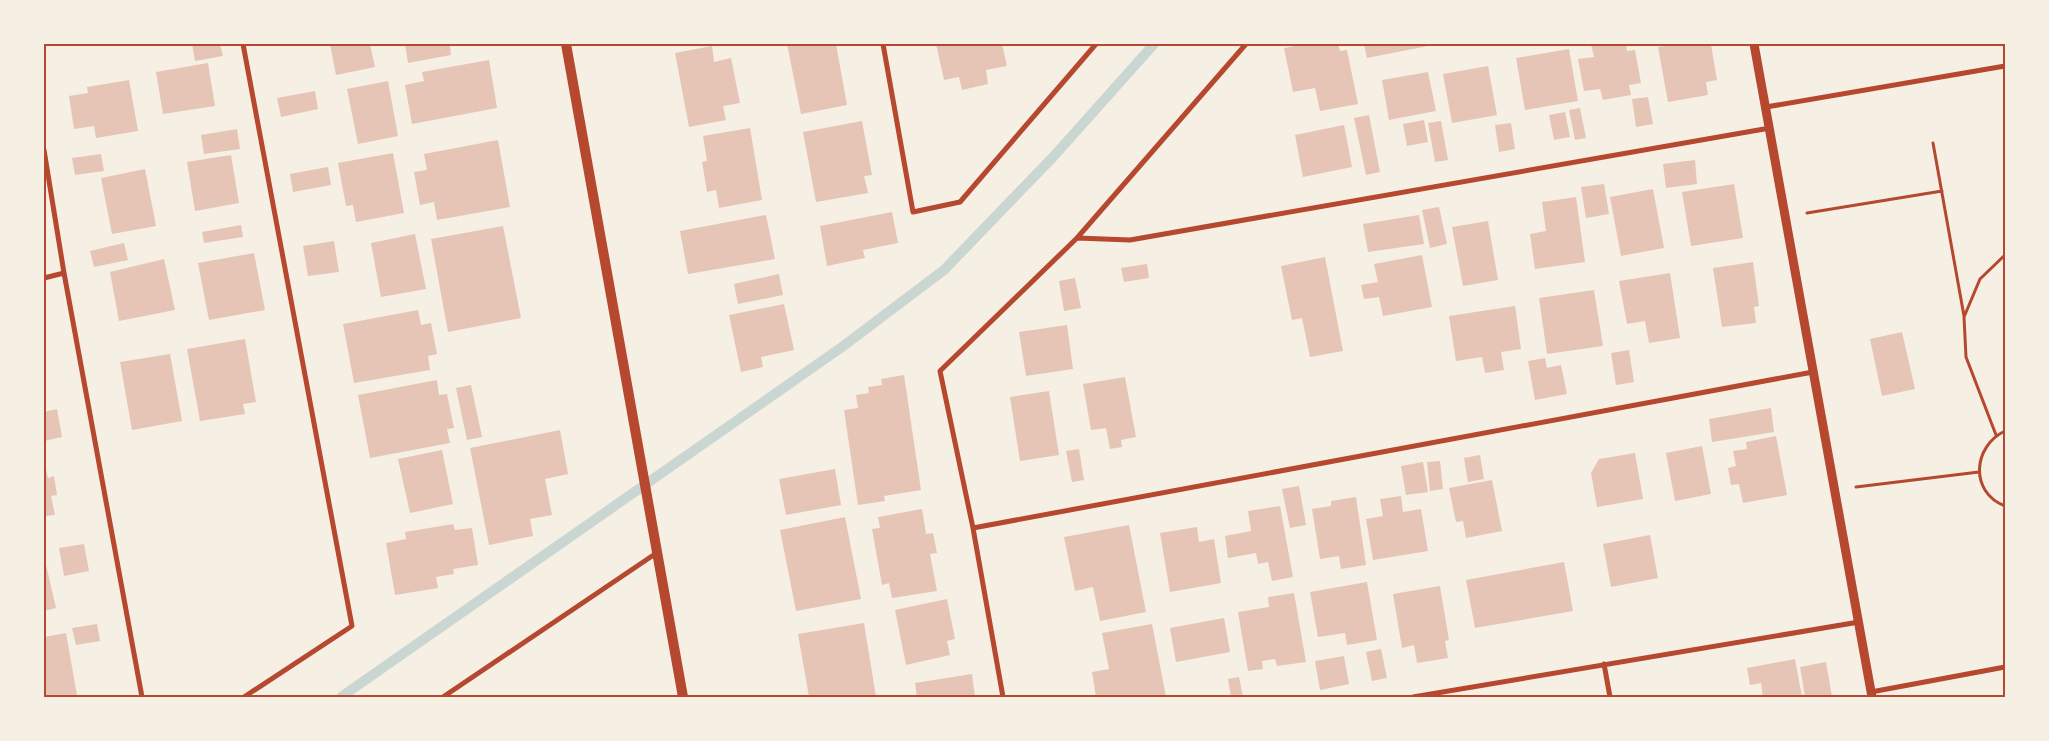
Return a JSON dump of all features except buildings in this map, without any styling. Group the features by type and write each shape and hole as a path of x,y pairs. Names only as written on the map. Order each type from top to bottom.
{"main road":[{"path":"566,44 683,697"}],"street":[{"path":"243,44 352,626 244,697"},
{"path":"883,44 913,212 960,202 1096,44"},
{"path":"1003,697 973,528 940,371 1077,238 1246,44"},
{"path":"1754,44 1872,695 2005,667"},
{"path":"1766,107 2005,66"},
{"path":"1077,238 1130,240 1770,128"},
{"path":"44,150 64,273 142,697"},
{"path":"44,278 64,273"},
{"path":"973,528 1813,372"},
{"path":"443,697 658,552"},
{"path":"1413,697 1859,622"},
{"path":"1604,664 1610,697"}],"path":[{"path":"1933,143 1964,317 1966,356 1996,436"},
{"path":"1785,216 1942,192"},
{"path":"1964,317 1980,279 2005,255"},
{"path":"2005,431 1996,436 1986,446 1981,458 1979,472 1982,485 1990,496 2005,506"},
{"path":"1834,490 1979,472"}],"waterway":[{"path":"341,697 842,347 944,270 1054,156 1154,44"}]}
